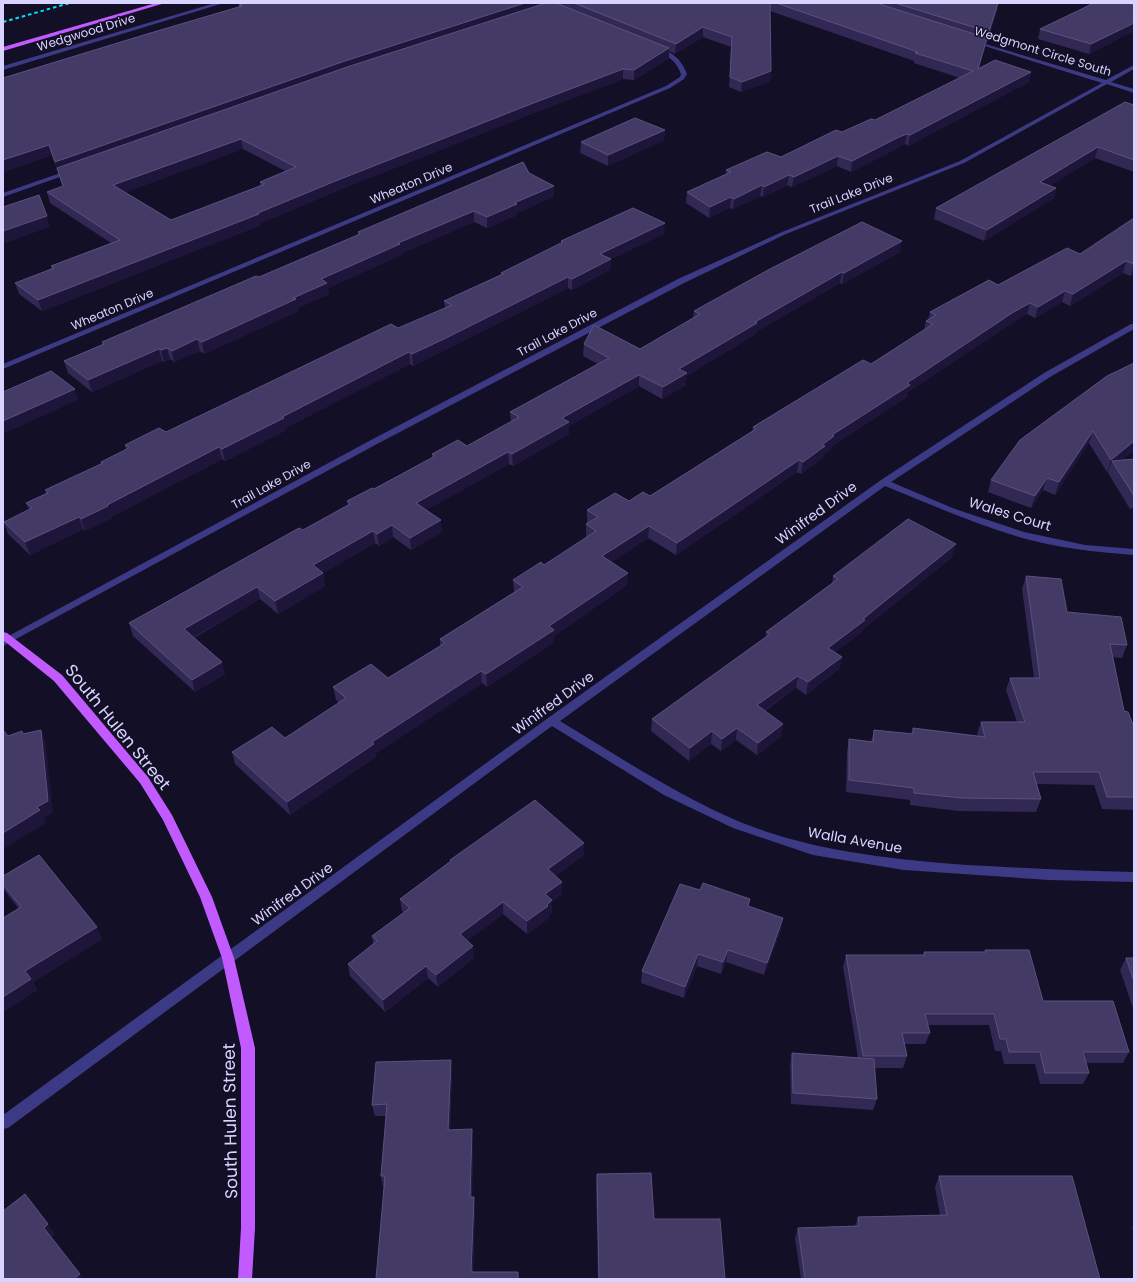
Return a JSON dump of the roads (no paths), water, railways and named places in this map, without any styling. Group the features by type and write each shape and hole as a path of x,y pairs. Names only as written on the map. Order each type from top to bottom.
{"main road":[{"path":"3,49 162,3"},
{"name":"South Hulen Street","path":"5,639 58,678 144,780 168,818 206,897 228,958 248,1048 248,1228 245,1279"}],"street":[{"name":"Wedgwood Drive","path":"3,68 221,3"},
{"name":"Wedgmont Circle South","path":"965,38 1134,91"},
{"name":"Wheaton Drive","path":"3,367 668,87 682,78 684,74 680,62 671,55 650,46"},
{"name":"Trail Lake Drive","path":"5,639 374,442 681,281 784,233 962,162 1134,67"},
{"path":"3,195 78,169"},
{"name":"Winifred Drive","path":"3,1123 552,721 884,482 1047,375 1134,326"},
{"name":"Wales Court","path":"884,482 952,511 1022,535 1085,548 1134,552"},
{"name":"Walla Avenue","path":"552,721 668,792 737,825 813,850 904,865 1050,875 1134,877"}],"railway":[{"path":"3,22 70,3"}]}
